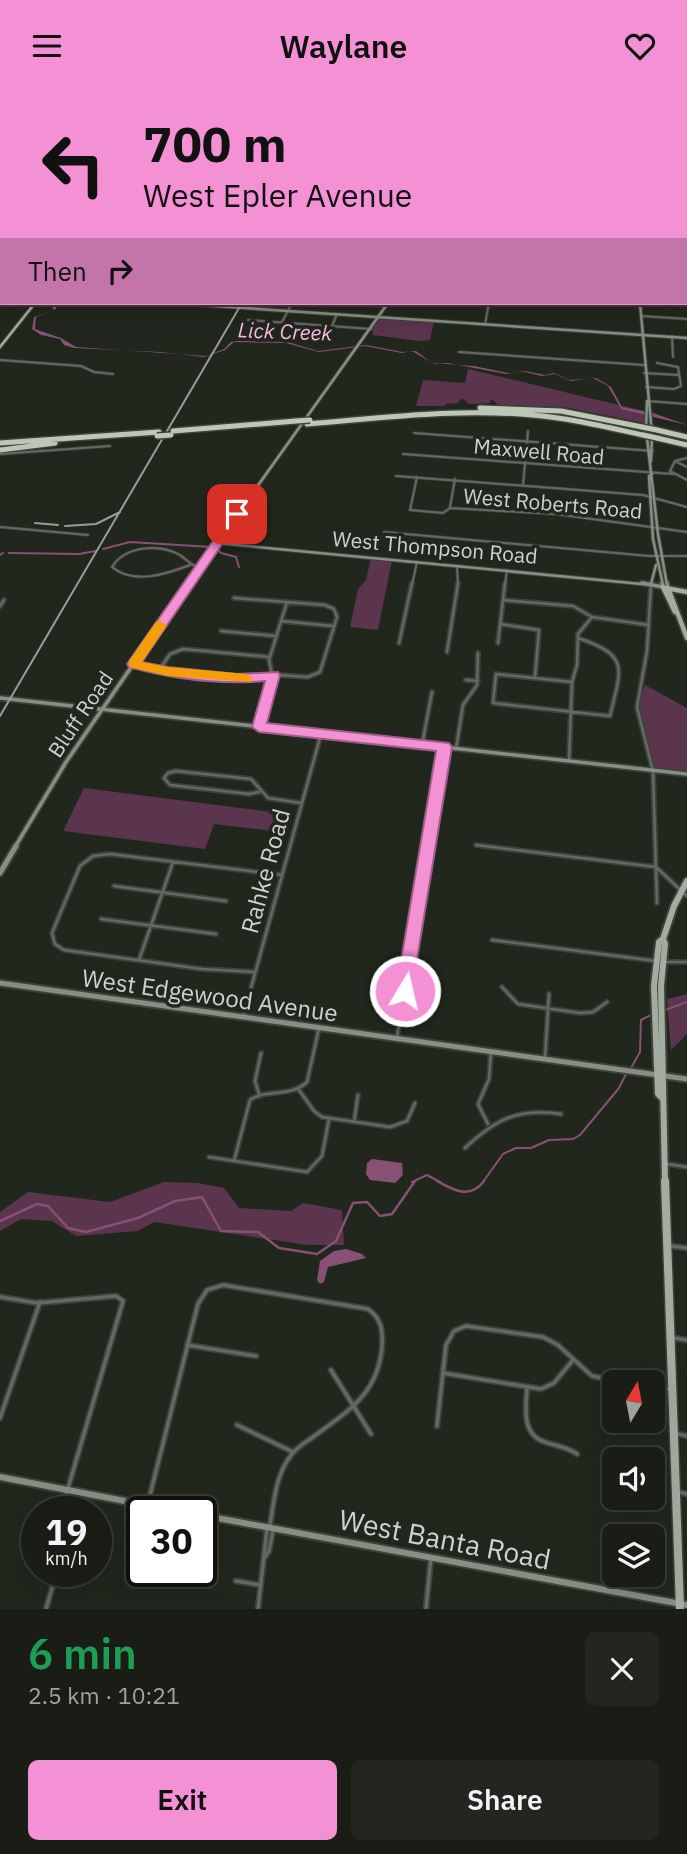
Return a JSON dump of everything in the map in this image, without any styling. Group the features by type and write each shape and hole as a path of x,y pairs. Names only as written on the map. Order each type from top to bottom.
{"highway":[{"path":"0,446 520,408 561,411 687,437"},
{"path":"308,422 331,423 461,413 508,413 569,419 687,445"},
{"path":"172,433 274,427 295,423"},
{"path":"0,446 114,435 158,434"}],"main road":[{"path":"0,347 33,305"},
{"path":"200,305 687,338"},
{"name":"Bluff Road","path":"0,873 55,778 216,543 360,346 386,305"},
{"path":"640,305 654,527 665,588"},
{"name":"West Thompson Road","path":"216,543 651,584 665,588"},
{"path":"651,584 657,555"},
{"path":"656,563 687,638"},
{"path":"665,588 687,594"},
{"path":"0,698 687,774"},
{"path":"683,1606 676,1492 662,1098 658,1094 661,1076 658,1002 659,942 663,939 684,894 687,881"},
{"name":"West Edgewood Avenue","path":"0,983 687,1079"},
{"path":"0,1477 126,1502"},
{"name":"West Banta Road","path":"217,1518 683,1606"}],"street":[{"path":"613,91 619,91"},
{"path":"282,323 291,305"},
{"path":"361,305 386,305"},
{"path":"485,324 489,305"},
{"path":"332,326 337,314"},
{"path":"641,316 687,319"},
{"path":"248,320 371,329"},
{"path":"672,337 673,357"},
{"path":"460,352 644,365"},
{"path":"0,360 82,366 93,372 113,374"},
{"path":"646,387 678,388 681,385 678,367 657,363"},
{"path":"644,373 680,375"},
{"path":"647,401 687,404"},
{"path":"523,485 528,431"},
{"path":"414,433 651,451"},
{"path":"0,446 110,446"},
{"name":"Maxwell Road","path":"403,454 673,474"},
{"path":"687,458 675,461 670,467 673,474 687,480"},
{"path":"675,461 687,467"},
{"path":"396,476 652,498 687,507"},
{"name":"West Roberts Road","path":"417,477 410,510 443,513 450,508 575,515 687,532"},
{"path":"450,508 455,479"},
{"path":"0,527 88,535"},
{"path":"384,532 687,556"},
{"path":"190,565 162,577 114,571 112,566 118,557 139,549 175,553 190,565 200,568"},
{"path":"399,643 416,562"},
{"path":"447,652 459,580 457,566"},
{"path":"498,643 507,570"},
{"path":"651,584 649,625 637,710 653,771 657,903"},
{"path":"133,664 159,670 237,679 273,675 306,678 317,674 323,668 337,614 331,607 234,598"},
{"path":"0,606 4,600"},
{"path":"503,600 573,606 592,617 649,625"},
{"path":"259,727 273,675 269,657 287,601"},
{"path":"569,761 572,682 577,665 578,638 580,629 592,617"},
{"path":"281,621 334,626"},
{"path":"500,624 538,628 535,678"},
{"path":"222,631 276,636"},
{"path":"572,682 496,674 493,703 610,716 618,678 617,659 610,651 578,638"},
{"path":"159,670 170,654 183,649 269,657"},
{"path":"456,748 463,705 478,681 478,653"},
{"path":"466,680 478,681"},
{"path":"422,745 432,692"},
{"name":"Rahke Road","path":"243,1017 321,734"},
{"path":"397,1038 444,747"},
{"path":"259,792 249,794 170,785 165,781 165,776 176,771 251,779 257,783 259,792 267,798 302,803"},
{"path":"476,845 656,867 684,894"},
{"path":"255,972 202,969 61,949 53,942 52,933 80,865 89,857 103,853 282,876"},
{"path":"139,960 173,862"},
{"path":"114,887 226,901"},
{"path":"101,919 216,934"},
{"path":"492,940 659,961 687,962"},
{"path":"502,987 515,1002 548,1009 589,1013 607,1002"},
{"path":"545,1059 549,994"},
{"path":"234,1161 247,1106 259,1094 287,1094 299,1090 309,1078 319,1028"},
{"path":"489,1125 478,1104 489,1077 491,1052"},
{"path":"259,1094 255,1081 261,1053"},
{"path":"299,1090 314,1111 329,1119 354,1122 397,1126 409,1119 415,1103"},
{"path":"354,1122 358,1095"},
{"path":"465,1149 489,1125 527,1113 561,1114"},
{"path":"209,1157 303,1172 315,1167 322,1159 329,1119"},
{"path":"664,1163 687,1167"},
{"path":"667,1245 687,1248"},
{"path":"149,1496 198,1301 206,1290 218,1285 363,1307 377,1317 383,1332 378,1373 369,1389 293,1452 279,1477 270,1528 270,1551 265,1557 258,1609"},
{"path":"0,1297 40,1302 116,1296 123,1299 67,1496"},
{"path":"0,1418 40,1302"},
{"path":"438,1426 448,1341 454,1331 464,1327 473,1325 543,1337 592,1376 602,1378"},
{"path":"671,1338 687,1341"},
{"path":"187,1345 256,1356"},
{"path":"443,1373 541,1389 551,1386 573,1360"},
{"path":"331,1370 371,1434"},
{"path":"527,1387 526,1420 530,1432 538,1440 568,1447 578,1454"},
{"path":"665,1389 673,1390"},
{"path":"237,1425 293,1452"},
{"path":"674,1433 687,1436"},
{"path":"676,1492 687,1494"},
{"path":"426,1609 431,1557"},
{"path":"236,1581 261,1585"},
{"path":"46,1609 52,1587"}],"shaded area":[{"path":"50,311 36,317 35,329 61,338 76,347 124,350 74,348 64,345 60,339 41,335 32,329 34,317"},
{"path":"380,318 434,321 430,340 373,335 372,329"},
{"path":"237,341 288,342 318,351 366,345 410,351 402,353 365,346 319,352 286,343 234,342 225,350 204,357 178,354 206,356 224,349 231,342"},
{"path":"458,365 508,373 515,372 506,374"},
{"path":"468,369 644,411 645,423 564,407 498,405 492,399 490,403 469,404 462,398 458,403 445,406 416,406 423,380 465,383"},
{"path":"522,371 545,375 554,373 570,380 589,379 571,381 555,374 542,376"},
{"path":"593,378 611,387 622,407 653,413 687,425 621,409 608,386"},
{"path":"371,558 392,560 378,630 350,627 358,589 366,580"},
{"path":"645,685 687,708 687,772 655,767 640,712 639,703"},
{"path":"84,788 280,813 274,831 214,824 205,849 63,831"},
{"path":"687,994 687,1034 671,1050 667,999"},
{"path":"372,1159 402,1163 403,1175 395,1183 370,1180 366,1174 367,1163"},
{"path":"164,1182 198,1183 224,1188 239,1208 291,1211 303,1203 342,1210 344,1245 308,1245 154,1222 138,1231 76,1236 52,1221 21,1219 0,1231 0,1212 28,1192 110,1202"},
{"path":"346,1249 366,1258 328,1267 324,1282 320,1284 317,1280 320,1261 334,1251"}],"waterway":[{"path":"103,549 130,542 211,547"},
{"path":"216,548 221,553 236,557 239,567"},
{"path":"9,553 79,554 96,551"},
{"path":"665,1010 687,1002"},
{"path":"631,1068 640,1052 641,1020 653,1014"},
{"path":"483,1182 503,1154 516,1148 531,1148 549,1140 573,1139 580,1135 619,1088 627,1072"},
{"path":"412,1182 427,1175 440,1182"},
{"path":"0,1221 37,1204 48,1206 68,1228 86,1232 138,1218 175,1201 202,1197 221,1231 258,1232 279,1248 317,1254 336,1241 353,1203 367,1202 380,1216 392,1214 415,1181"},
{"path":"437,1181 455,1190 467,1192 479,1187 484,1181"}],"railway":[{"path":"119,512 241,305"},
{"path":"0,716 119,512"},
{"path":"65,526 96,524 119,512"},
{"path":"35,523 58,525"}],"slow traffic":[{"path":"160,625 133,664 168,672 247,678"}],"route":[{"path":"237,514 133,664 168,672 237,679 273,675 259,727 444,747 405,991"}],"water label":[{"name":"Lick Creek","path":"285,331"}]}
